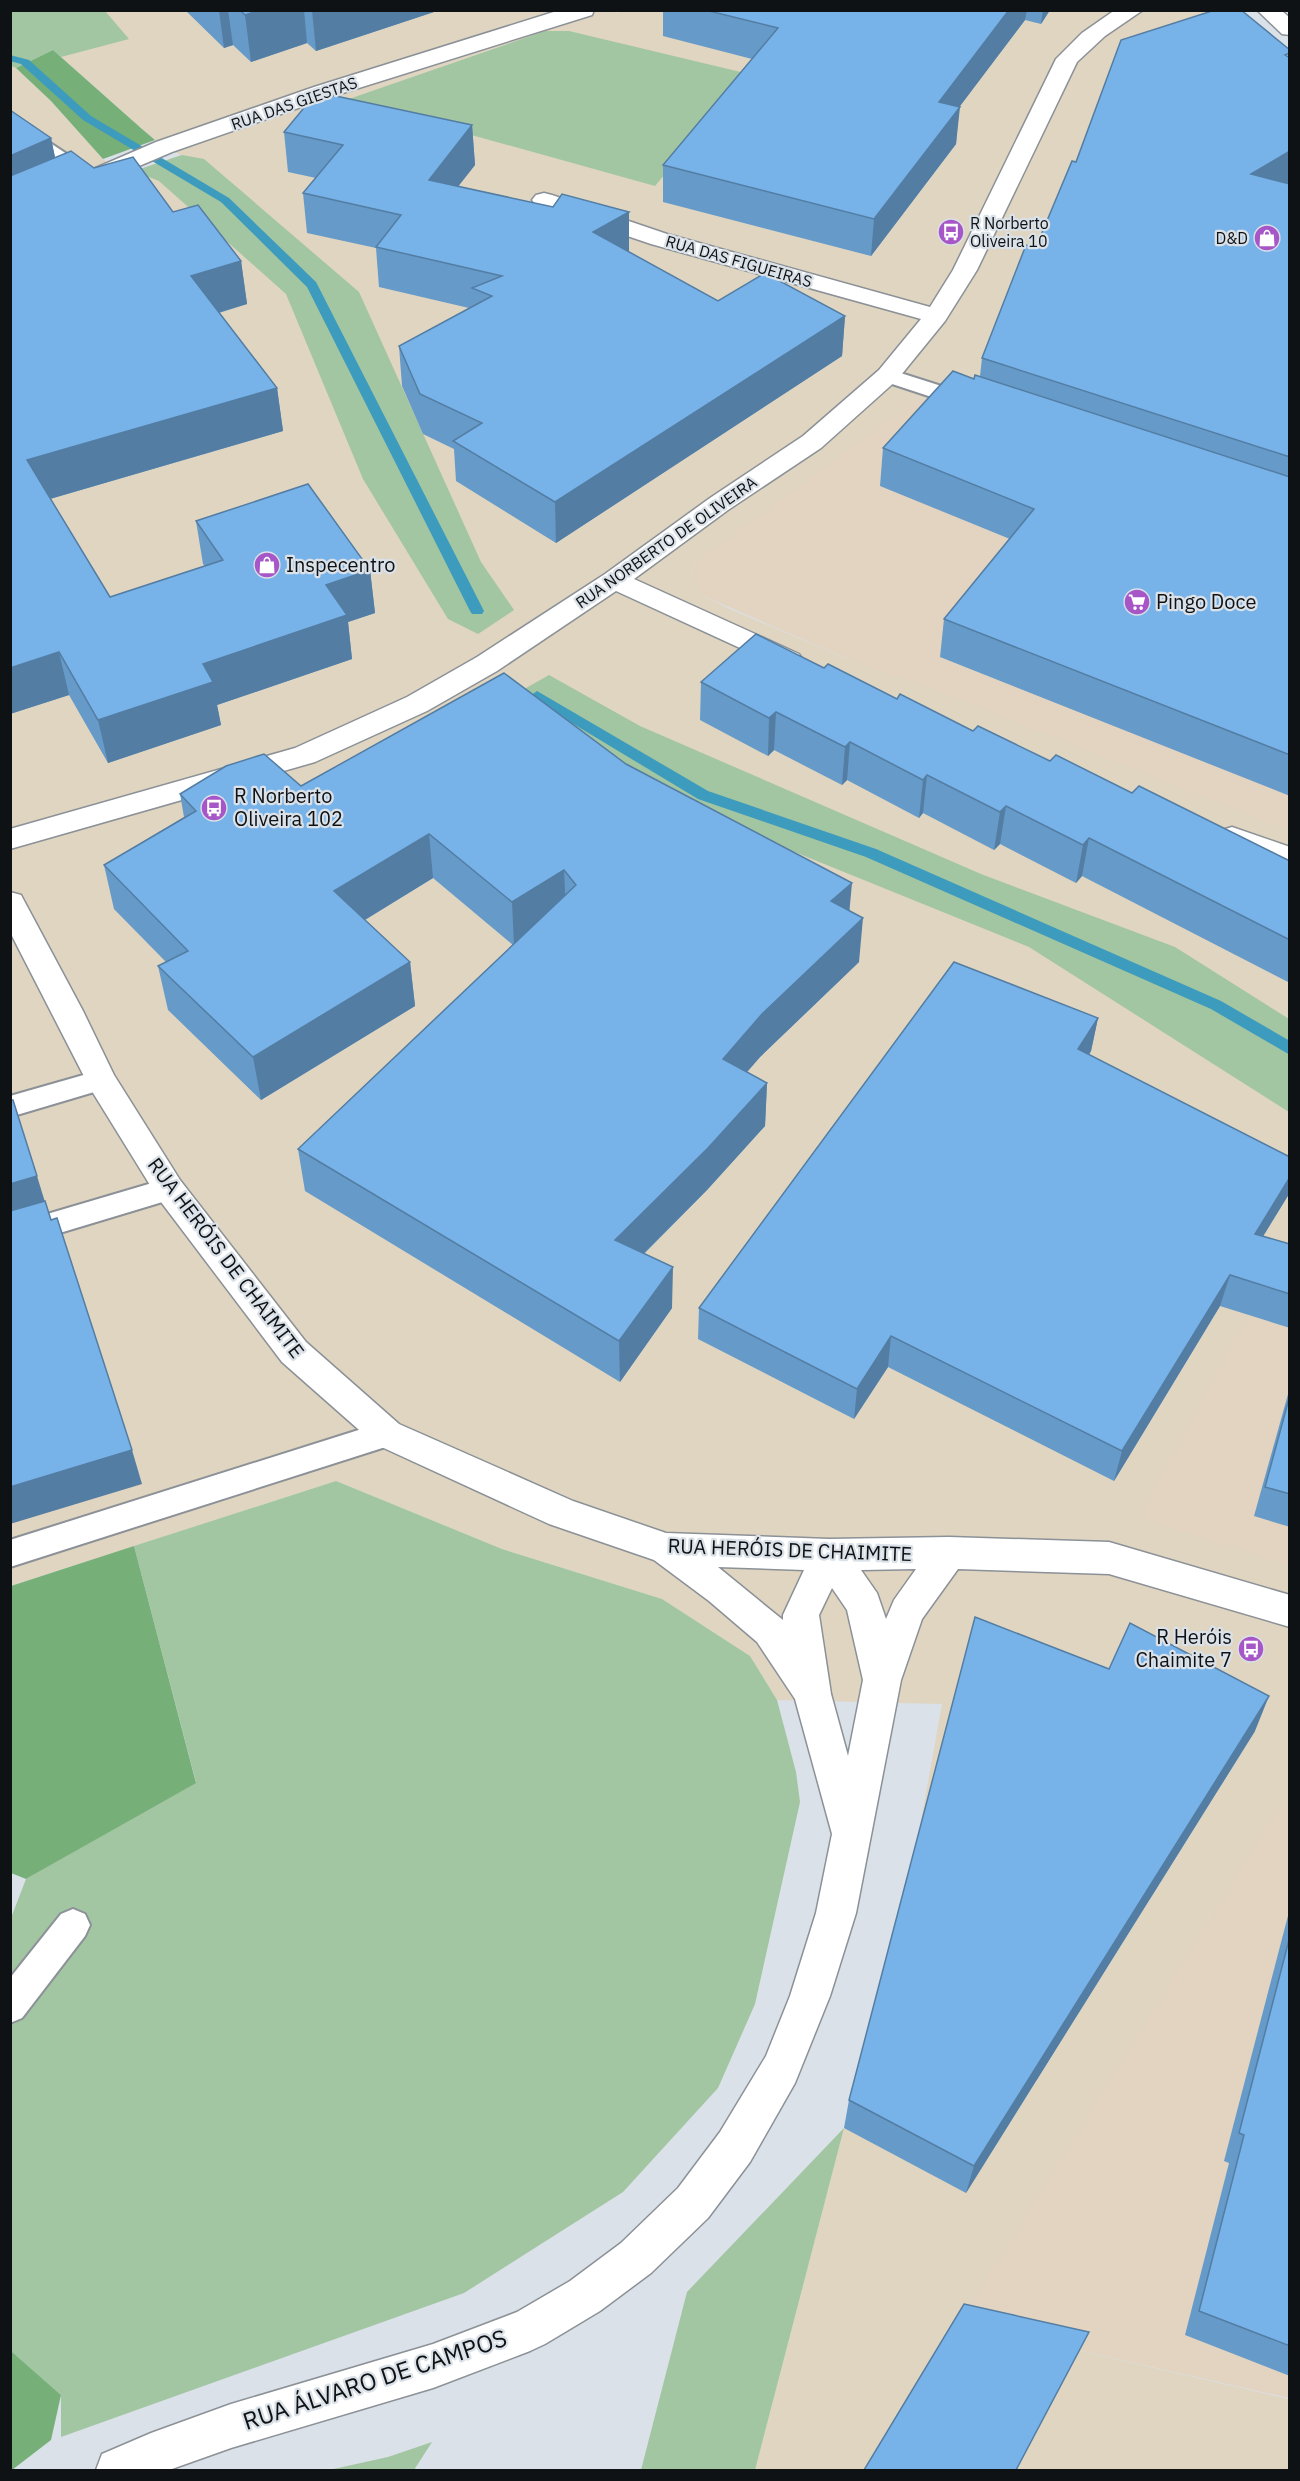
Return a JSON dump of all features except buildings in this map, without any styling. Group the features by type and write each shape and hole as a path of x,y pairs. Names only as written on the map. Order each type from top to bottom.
{"street":[{"name":"RUA DAS GIESTAS","path":"10,214 164,147 322,92 584,10"},
{"name":"RUA NORBERTO DE OLIVEIRA","path":"10,839 306,755 417,704 487,664 614,580 719,504 812,442 888,375 936,316 965,270 1066,59 1089,37 1133,10"},
{"path":"1267,10 1290,29"},
{"name":"RUA DAS FIGUEIRAS","path":"544,201 659,238 936,316"},
{"path":"614,580 811,670"},
{"path":"1211,829 1290,859"},
{"name":"RUA HERÓIS DE CHAIMITE","path":"10,903 68,1011 100,1080 169,1189 294,1352 387,1434 562,1514 666,1549 830,1555 949,1553 1109,1558 1290,1611"},
{"name":"RUA ÁLVARO DE CAMPOS","path":"666,1549 722,1590 770,1632 812,1694"},
{"name":"RUA ÁLVARO DE CAMPOS","path":"118,2470 151,2455 231,2426 433,2366 530,2329 585,2296 636,2258 693,2203 735,2147 782,2069 810,1996 836,1912 882,1680 907,1611 949,1553"},
{"name":"RUA ÁLVARO DE CAMPOS","path":"851,1835 812,1694 801,1615 830,1555 864,1604 882,1680"}],"lane":[{"path":"10,125 90,178"},
{"path":"888,375 988,409"},
{"path":"10,1107 100,1080"},
{"path":"10,1237 169,1189"},
{"path":"10,1554 387,1434"},
{"path":"10,2006 73,1925"}],"shaded area":[{"path":"612,10 616,13 624,10 1208,10 1289,65 1289,521 919,397 695,561 692,576 703,596 730,609 871,669 920,685 1289,832 1289,1236 1138,1518 1289,1566 1289,1788 958,2323 1289,2399 1289,2470 755,2470 915,1855 942,1704 777,1700 750,1656 662,1599 502,1549 336,1481 11,1586 11,66 51,101 103,159 123,175 181,155 164,147 61,57 114,42 84,11"},
{"path":"919,397 1289,521 1289,832 920,685 871,669 703,596 692,576 695,561"},
{"path":"1289,1236 1289,1566 1137,1518"},
{"path":"1289,1788 1289,2398 958,2323"}],"green space":[{"path":"11,11 105,11 129,39 61,57 53,50 16,68 11,66"},
{"path":"545,31 569,31 749,74 655,186 346,100"},
{"path":"53,50 155,140 103,159 51,101 16,68"},
{"path":"182,155 204,159 359,292 481,562 514,610 478,634 448,619 363,479 286,294 159,181 134,171"},
{"path":"549,675 640,726 981,874 1175,947 1289,1019 1289,1112 1029,947 679,805 505,700"},
{"path":"336,1481 502,1549 662,1599 750,1656 777,1700 796,1772 800,1802 755,2004 718,2088 623,2192 464,2293 61,2437 61,2395 11,2351 11,1918 26,1879 196,1782 134,1546"},
{"path":"134,1546 196,1783 26,1879 11,1873 11,1586"},
{"path":"844,2128 755,2470 641,2470 687,2292"},
{"path":"11,2351 61,2395 51,2440 12,2470"},
{"path":"432,2442 414,2470 329,2470 388,2457"}],"waterway":[{"path":"10,58 25,62 87,118 225,200 312,285 477,611"},
{"path":"537,696 703,795 871,853 1216,1005 1290,1049"}],"place":[{"name":"R Norberto Oliveira 10","path":"951,232"},
{"name":"D&D","path":"1267,238"},
{"name":"Inspecentro","path":"267,565"},
{"name":"Pingo Doce","path":"1137,602"},
{"name":"R Norberto Oliveira 102","path":"214,808"},
{"name":"R Heróis Chaimite 7","path":"1251,1649"}]}
